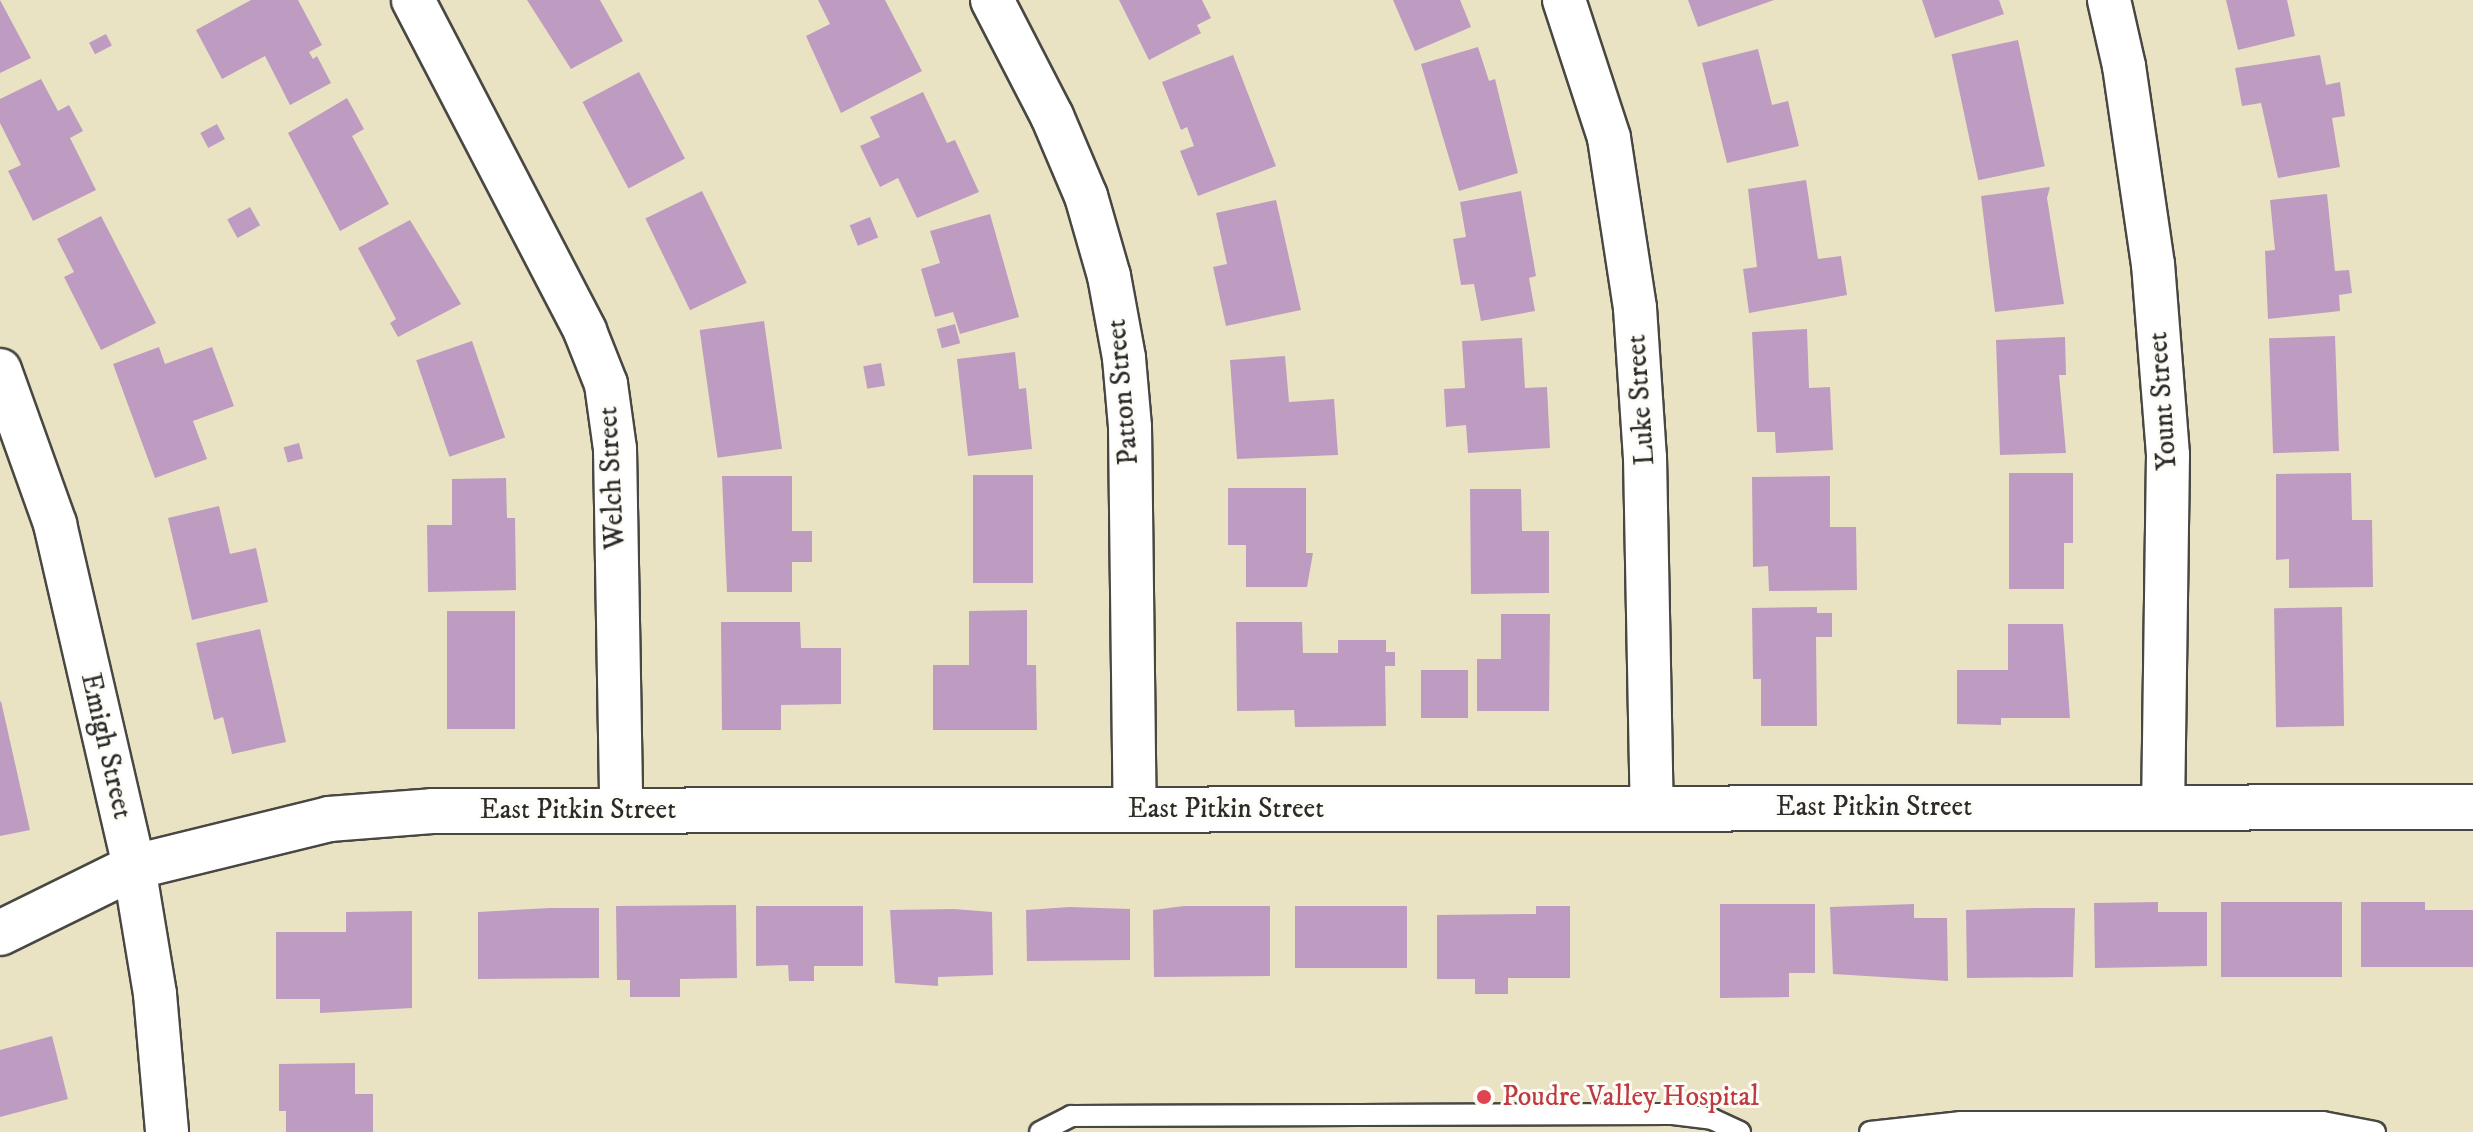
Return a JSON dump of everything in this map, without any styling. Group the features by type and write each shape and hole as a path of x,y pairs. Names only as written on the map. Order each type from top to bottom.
{"street":[{"name":"Welch Street","path":"413,0 585,331 606,384 615,449 621,810"},
{"name":"Patton Street","path":"992,0 1052,116 1086,196 1109,276 1122,344 1130,427 1135,809"},
{"name":"Luke Street","path":"1564,0 1609,138 1635,308 1645,457 1652,809"},
{"name":"Yount Street","path":"2109,0 2124,66 2153,264 2168,455 2163,805"},
{"name":"Emigh Street","path":"0,370 55,524 134,867 152,964 167,1132"},
{"name":"East Pitkin Street","path":"0,933 134,867 329,819 432,811 2163,805 2473,807"}],"lane":[{"path":"1040,1132 1071,1116 1657,1114 1712,1119 1740,1132"},
{"path":"1870,1132 1917,1124 2042,1128 2323,1122 2375,1132"},
{"path":"2274,1125 2297,1132"}],"building":[{"path":"0,0 31,58 0,73"},
{"path":"251,0 298,0 322,45 309,52 313,59 317,56 331,83 290,105 265,56 222,79 196,30"},
{"path":"527,0 600,0 623,41 571,69"},
{"path":"818,0 885,0 922,71 841,113 806,36 830,24"},
{"path":"1119,0 1202,0 1211,18 1197,25 1201,33 1149,60"},
{"path":"1393,0 1460,0 1471,27 1415,51"},
{"path":"1688,0 1774,0 1698,27"},
{"path":"1922,0 1999,0 2004,14 1935,38"},
{"path":"2226,0 2287,0 2295,36 2238,50"},
{"path":"106,34 112,46 95,54 89,43"},
{"path":"2018,40 2045,166 1978,180 1951,54"},
{"path":"1478,47 1489,81 1495,79 1518,173 1459,191 1421,64"},
{"path":"1758,49 1772,105 1788,101 1799,146 1727,163 1702,63"},
{"path":"1233,55 1276,166 1198,196 1180,151 1194,146 1187,127 1181,130 1162,82"},
{"path":"2320,55 2326,85 2340,82 2345,116 2332,118 2340,167 2278,178 2261,103 2242,106 2235,68"},
{"path":"639,72 685,159 628,189 582,102"},
{"path":"41,79 58,111 69,105 83,131 70,138 96,190 33,221 8,171 21,165 0,123 0,99"},
{"path":"923,92 947,143 955,140 979,192 917,218 898,178 880,187 860,146 880,137 870,117"},
{"path":"347,98 364,129 352,136 389,204 340,231 288,133"},
{"path":"217,124 225,139 208,148 200,133"},
{"path":"1806,180 1818,259 1841,256 1847,295 1749,313 1743,269 1757,267 1748,189"},
{"path":"2050,187 2047,198 2064,304 1995,312 1981,196"},
{"path":"702,191 747,283 690,310 645,219"},
{"path":"1521,191 1536,276 1529,278 1535,311 1481,321 1474,284 1461,285 1453,239 1466,237 1460,202"},
{"path":"2327,194 2335,271 2349,270 2352,293 2339,295 2340,311 2268,319 2265,251 2275,250 2270,200"},
{"path":"1276,200 1301,310 1226,326 1213,267 1227,264 1216,213"},
{"path":"250,207 260,225 237,238 227,220"},
{"path":"990,214 1019,317 960,334 953,312 935,317 921,269 940,263 930,231"},
{"path":"101,216 156,323 101,350 64,277 74,272 57,239"},
{"path":"870,217 878,237 858,246 850,225"},
{"path":"410,220 461,304 398,337 390,323 396,319 358,248"},
{"path":"764,321 782,449 718,458 700,330"},
{"path":"955,324 960,343 942,348 937,329"},
{"path":"1807,329 1809,388 1830,387 1833,450 1776,453 1775,432 1757,432 1752,332"},
{"path":"2335,336 2339,451 2273,453 2269,338"},
{"path":"2065,337 2066,375 2059,375 2066,453 2000,455 1996,340"},
{"path":"1522,338 1525,388 1547,387 1550,448 1468,453 1466,425 1446,427 1444,389 1465,388 1462,341"},
{"path":"472,341 505,437 449,457 416,360"},
{"path":"159,347 165,364 212,347 234,406 193,421 207,459 155,478 113,364"},
{"path":"1015,352 1019,389 1026,388 1032,449 968,456 957,359"},
{"path":"1285,356 1289,402 1334,399 1338,455 1237,459 1230,360"},
{"path":"881,363 885,386 867,389 863,366"},
{"path":"299,443 303,458 288,463 284,447"},
{"path":"2009,473 2073,473 2073,543 2064,543 2064,589 2009,589"},
{"path":"2351,473 2352,520 2372,520 2373,587 2289,588 2289,559 2276,560 2276,474"},
{"path":"973,475 1033,475 1033,583 973,583"},
{"path":"722,476 792,476 792,531 812,531 812,562 792,562 792,592 727,592"},
{"path":"1830,476 1830,527 1856,527 1857,590 1769,591 1768,566 1753,567 1752,477"},
{"path":"506,478 507,518 515,518 516,590 428,592 427,525 452,525 452,479"},
{"path":"1228,488 1306,488 1306,553 1313,553 1307,587 1246,587 1246,545 1228,545"},
{"path":"1470,489 1521,489 1522,531 1549,531 1549,593 1471,594"},
{"path":"219,506 230,554 256,548 268,602 192,620 168,518"},
{"path":"1817,607 1817,613 1832,613 1832,637 1816,637 1817,726 1761,726 1761,679 1753,679 1752,608"},
{"path":"2342,607 2344,726 2276,727 2274,608"},
{"path":"1027,610 1027,665 1036,665 1037,730 933,730 933,665 969,665 969,611"},
{"path":"447,611 515,611 515,729 447,729"},
{"path":"1501,614 1550,614 1549,711 1477,711 1477,659 1501,659"},
{"path":"721,622 800,622 801,648 841,648 841,704 781,705 781,730 722,730"},
{"path":"1236,622 1302,622 1303,653 1338,653 1338,640 1386,640 1386,652 1395,652 1395,666 1385,666 1386,726 1295,727 1294,710 1237,711"},
{"path":"2008,624 2063,624 2070,718 2001,718 2001,725 1957,724 1957,670 2008,670"},
{"path":"260,629 286,742 232,754 223,717 214,720 196,643"},
{"path":"1421,670 1468,670 1468,718 1421,718"},
{"path":"0,702 30,830 0,836"},
{"path":"2158,902 2158,912 2207,912 2207,966 2095,968 2094,903"},
{"path":"2221,902 2342,902 2342,977 2221,977"},
{"path":"2361,902 2425,902 2425,910 2473,910 2473,967 2361,967"},
{"path":"1720,904 1815,904 1815,973 1789,973 1789,997 1720,998"},
{"path":"1914,904 1914,918 1947,918 1948,981 1833,974 1830,907"},
{"path":"736,905 737,978 680,979 680,997 630,997 630,980 617,980 616,906"},
{"path":"756,906 863,906 863,966 814,966 814,981 789,981 788,965 756,966"},
{"path":"1184,906 1270,906 1270,976 1154,977 1153,910"},
{"path":"1295,906 1407,906 1407,968 1295,968"},
{"path":"1536,906 1570,906 1570,978 1508,978 1508,994 1475,994 1475,979 1437,979 1437,915 1536,914"},
{"path":"1070,907 1130,909 1130,960 1027,961 1026,910"},
{"path":"599,908 599,978 478,979 478,912"},
{"path":"2075,908 2073,977 1967,978 1966,910"},
{"path":"890,910 992,912 993,975 938,977 938,986 895,983"},
{"path":"412,911 412,1008 320,1013 320,999 276,999 276,932 346,932 346,912"},
{"path":"52,1036 68,1099 0,1117 0,1050"},
{"path":"355,1063 355,1094 373,1094 373,1132 286,1132 286,1111 279,1111 279,1064"}],"place":[{"name":"Poudre Valley Hospital","path":"1484,1097"}]}
